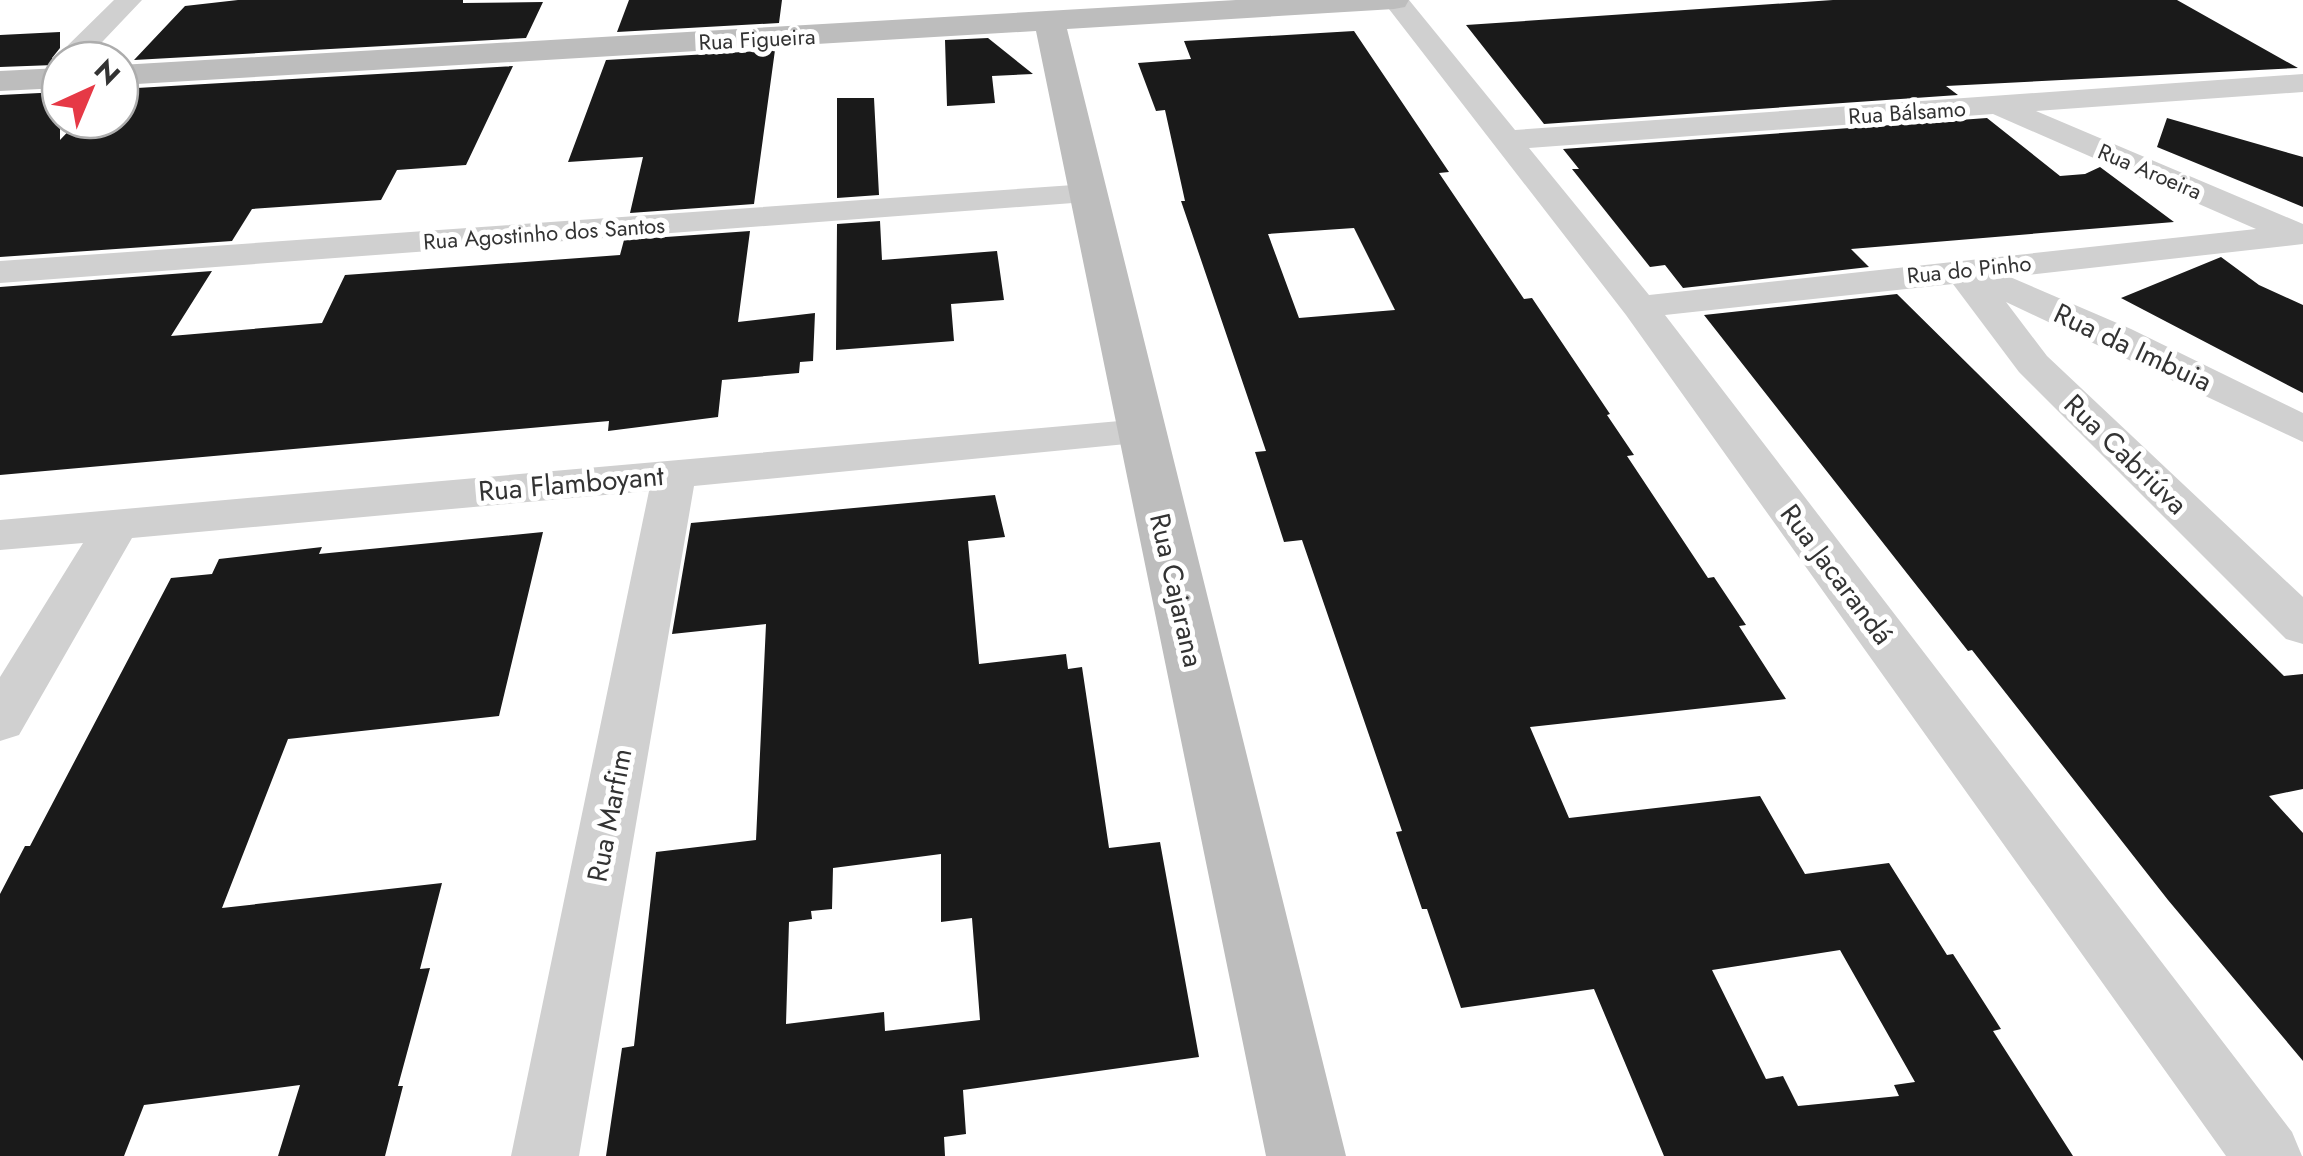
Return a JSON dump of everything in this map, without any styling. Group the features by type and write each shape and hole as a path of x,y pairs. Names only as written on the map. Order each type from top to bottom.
{"street":[{"path":"91,40 130,0"},
{"name":"Rua Figueira","path":"140,73 1395,0"},
{"name":"Rua Jacarandá","path":"1395,0 1639,307 2268,1156"},
{"name":"Rua Cajarana","path":"1050,23 1306,1156"},
{"path":"0,82 40,75"},
{"name":"Rua Bálsamo","path":"1510,140 2303,83"},
{"name":"Rua Aroeira","path":"1997,105 2301,236"},
{"name":"Rua Agostinho dos Santos","path":"0,272 1088,194"},
{"name":"Rua do Pinho","path":"1639,307 2301,236"},
{"name":"Rua da Imbuia","path":"1962,270 2117,336 2303,429"},
{"name":"Rua Cabriúva","path":"1962,270 2033,364 2303,626"},
{"name":"Rua Flamboyant","path":"0,535 1142,432"},
{"name":"Rua Marfim","path":"545,1156 674,474"},
{"path":"0,721 118,524"}],"building":[{"path":"238,0 543,2 526,38 140,60 140,54 185,6"},
{"path":"629,0 782,0 779,23 617,32"},
{"path":"1833,0 2177,0 2298,68 1946,86 1958,95 1544,124 1466,25"},
{"path":"1354,31 1449,172 1439,173 1524,299 1532,298 1610,414 1607,415 1634,455 1627,456 1708,578 1714,577 1746,625 1739,626 1786,699 1530,727 1569,818 1760,796 1805,874 1889,863 1947,955 1953,954 2001,1029 1993,1031 2073,1156 1664,1156 1594,989 1461,1008 1427,909 1422,909 1396,832 1402,831 1302,540 1284,542 1255,452 1266,451 1181,201 1185,201 1165,110 1156,111 1138,63 1191,59 1184,41","holes":["1354,228 1395,310 1299,318 1268,234","1840,950 1915,1082 1894,1085 1899,1096 1798,1106 1783,1076 1766,1079 1712,970"]},
{"path":"60,32 60,40 40,40 40,66 0,67 0,35"},
{"path":"988,38 1033,74 992,76 995,103 947,106 945,40"},
{"path":"775,50 754,204 630,213 643,157 568,162 606,60"},
{"path":"513,66 466,165 397,170 381,200 252,209 232,241 0,257 0,95 40,93 40,140 140,140 140,88"},
{"path":"837,98 874,98 879,195 837,198"},
{"path":"1987,118 2060,176 2085,174 2100,167 2174,222 1851,249 1869,267 1683,288 1665,265 1650,267 1572,169 1579,169 1563,149"},
{"path":"2167,118 2303,157 2303,207 2157,147"},
{"path":"880,221 882,260 997,251 1004,300 951,304 954,341 836,350 837,224"},
{"path":"750,231 738,322 815,313 813,361 800,362 799,373 722,380 718,417 608,431 609,421 0,475 0,287 212,271 171,336 322,323 345,275 620,255 624,240"},
{"path":"2221,257 2259,285 2303,305 2303,393 2121,298"},
{"path":"1897,294 2284,676 2303,674 2303,789 2269,796 2303,833 2303,1061 2168,900 1972,650 1968,651 1704,315"},
{"path":"995,495 1005,537 968,541 979,664 1066,654 1068,669 1082,667 1109,848 1160,842 1199,1057 963,1090 966,1134 944,1137 945,1156 606,1156 622,1048 634,1046 656,852 756,840 766,624 672,634 691,523","holes":["941,854 941,922 972,918 980,1020 885,1031 884,1012 786,1024 789,922 812,919 811,911 832,909 833,868"]},
{"path":"543,532 499,716 288,739 222,908 442,883 420,969 430,968 398,1086 403,1086 385,1156 278,1156 300,1085 144,1105 124,1156 0,1156 0,894 25,846 30,846 171,578 212,574 219,559 322,547 319,554"}]}
